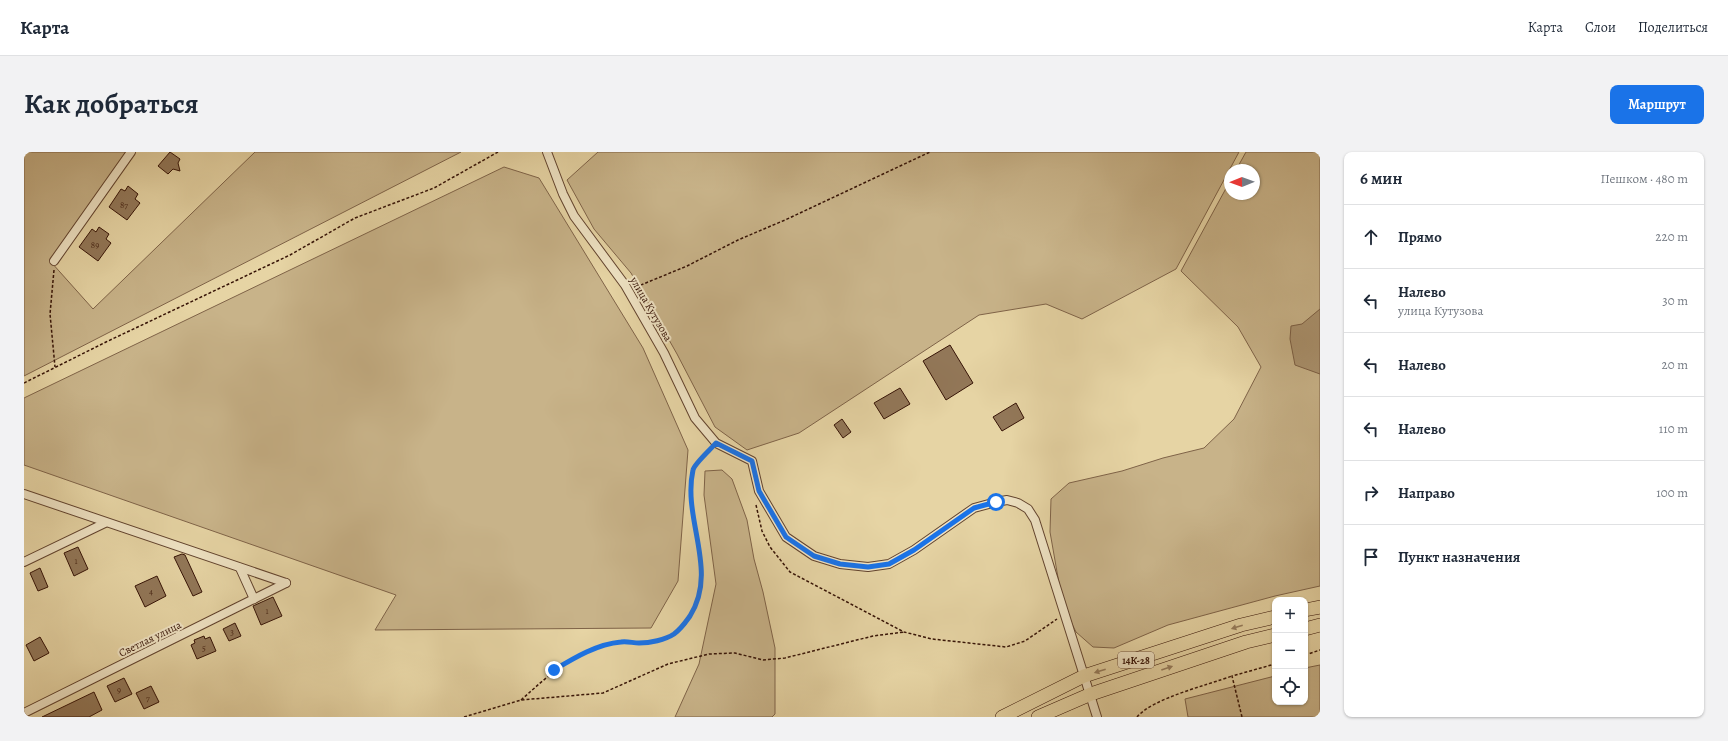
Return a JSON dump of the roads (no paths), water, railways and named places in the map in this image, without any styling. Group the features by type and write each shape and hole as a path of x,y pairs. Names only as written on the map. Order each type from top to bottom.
{"main road":[{"path":"1308,609 1320,607"},
{"name":"14К-28","path":"1002,717 1084,676 1241,626 1272,618"},
{"path":"1308,627 1320,625"},
{"name":"14К-28","path":"1038,717 1091,694 1246,642 1272,636"}],"street":[{"path":"54,261 131,152"},
{"name":"улица Кутузова","path":"547,152 563,194 574,216 629,292 664,353 695,418 716,443 752,461 759,491 786,537 814,556 840,564 868,567 889,564 914,550 974,508 1007,500 1018,503 1028,509 1035,520 1066,614 1084,676"},
{"path":"24,494 240,568 254,599"},
{"path":"24,562 105,523"},
{"name":"Светлая улица","path":"24,714 286,583 240,568"},
{"path":"1084,676 1091,694 1097,717"}]}
